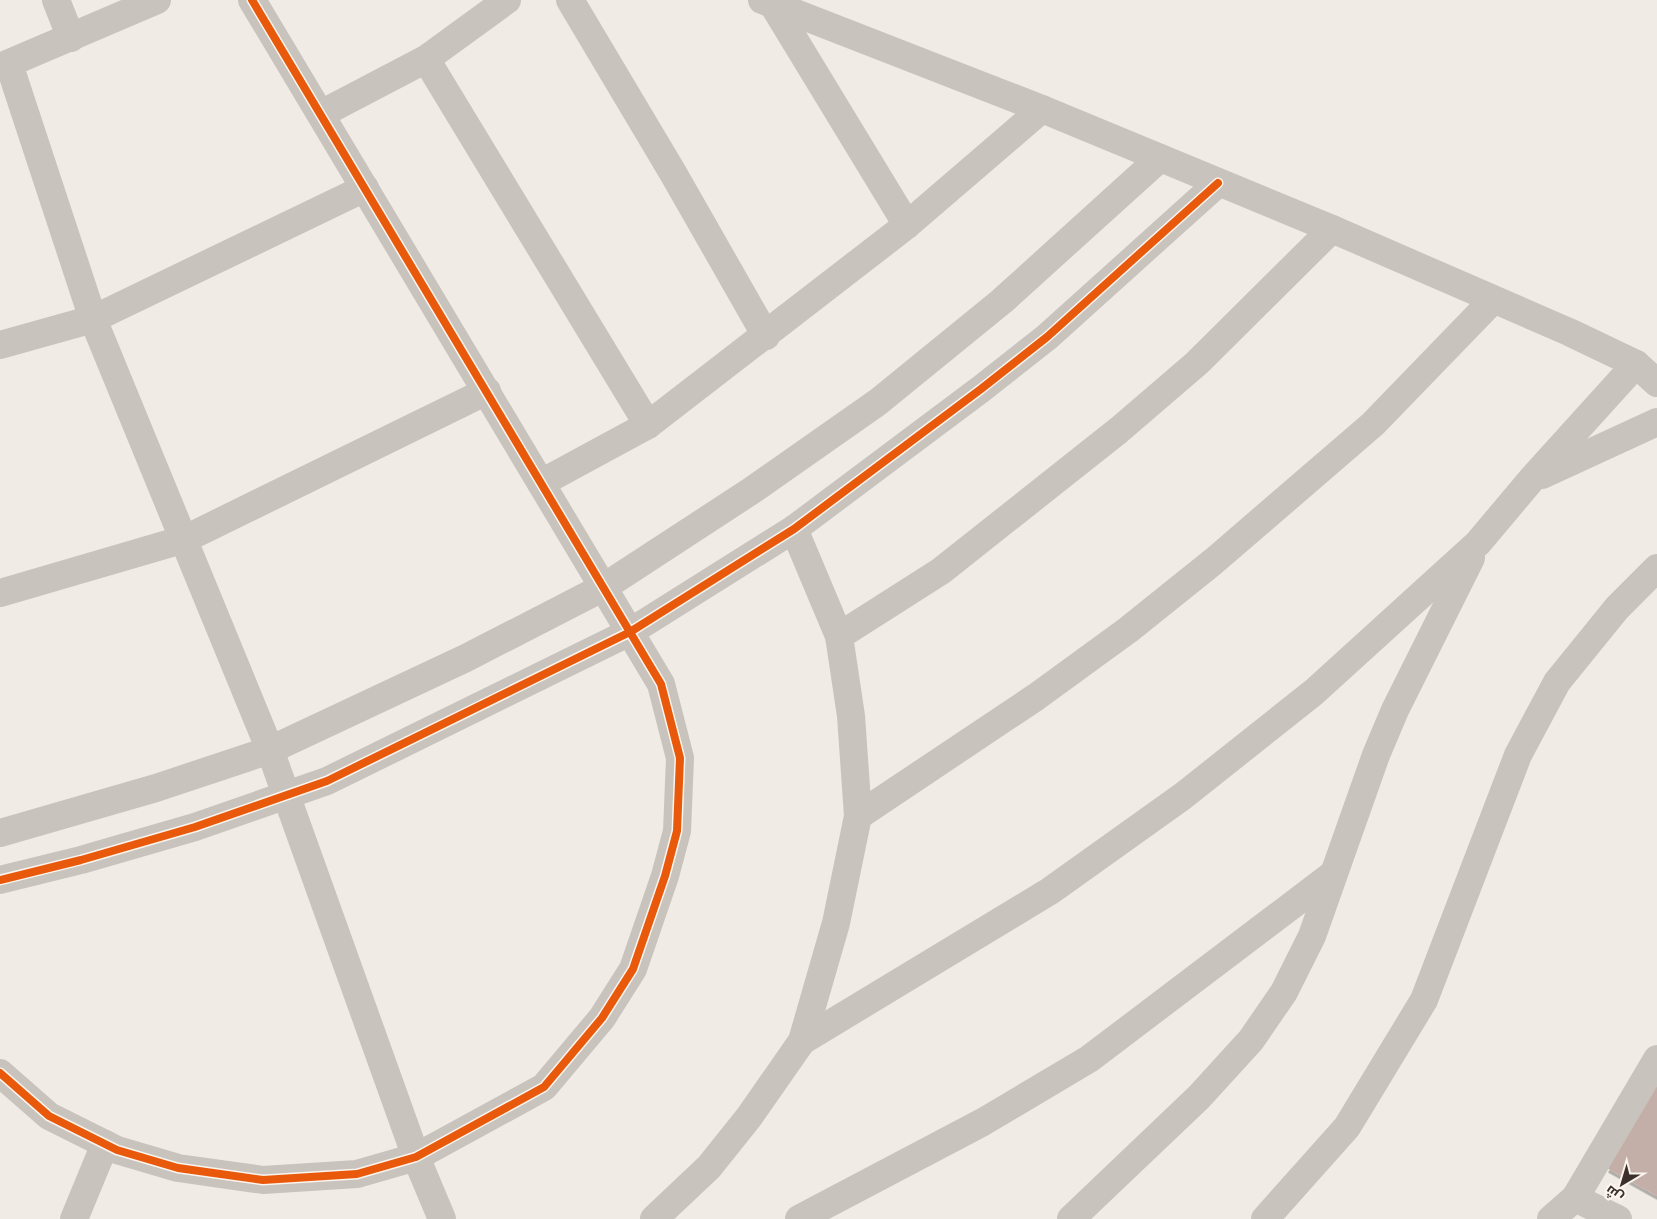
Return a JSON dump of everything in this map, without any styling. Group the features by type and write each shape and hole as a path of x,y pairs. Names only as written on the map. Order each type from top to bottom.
{"street":[{"path":"56,0 71,38"},
{"path":"157,0 4,66 93,319 185,539 288,794 416,1157 442,1219"},
{"path":"0,1073 49,1116 117,1150 178,1168 264,1180 357,1174 416,1157 544,1087 602,1018 633,969 665,876 677,831 680,758 661,684 252,0"},
{"path":"321,114 426,59 506,0"},
{"path":"570,0 766,336"},
{"path":"767,1 907,225"},
{"path":"767,1 1042,109 1332,229 1569,332 1636,364 1657,383"},
{"path":"426,59 648,425"},
{"path":"541,483 648,425 766,336 907,225 1042,109"},
{"path":"0,833 156,788 270,750 466,658 604,587 752,491 878,402 1002,301 1160,158"},
{"path":"0,880 81,860 176,832 327,781 630,632 794,529 1047,337 1218,183"},
{"path":"0,345 93,319 365,188"},
{"path":"839,636 941,571 1118,430 1197,363 1332,229"},
{"path":"858,816 1036,697 1128,630 1214,561 1373,424 1493,300"},
{"path":"802,1041 1050,891 1183,796 1314,692 1478,544 1532,480 1636,364"},
{"path":"0,593 185,539 486,391"},
{"path":"1532,480 1657,422"},
{"path":"654,1219 709,1167 749,1117 802,1041 836,923 858,816 851,716 839,636 794,529"},
{"path":"1071,1219 1199,1097 1251,1040 1284,992 1308,944 1376,755 1395,710 1478,544"},
{"path":"1265,1219 1347,1127 1424,1000 1518,755 1557,682 1617,608 1657,568"},
{"path":"799,1219 984,1122 1089,1059 1332,875"},
{"path":"1551,1219 1575,1198 1657,1059"},
{"path":"74,1219 105,1144"},
{"path":"1575,1198 1618,1219"}],"building":[{"path":"1657,1085 1657,1196 1605,1167"}],"cycle path":[{"path":"0,1073 49,1116 117,1150 178,1168 263,1180 357,1174 416,1157 544,1087 602,1018 633,969 665,876 677,831 680,758 661,684 252,0"},
{"path":"0,880 81,860 195,827 327,781 630,632 794,529 981,389 1047,337 1218,183"}]}
